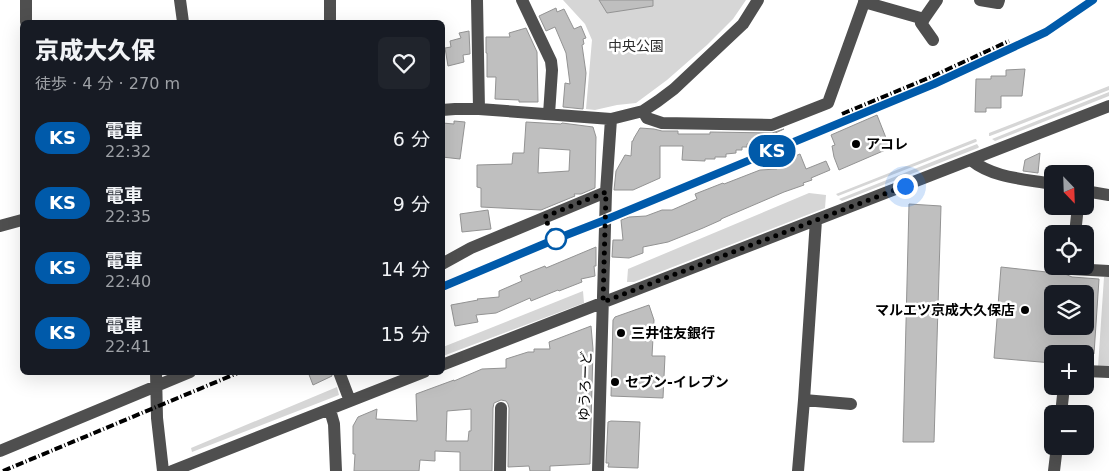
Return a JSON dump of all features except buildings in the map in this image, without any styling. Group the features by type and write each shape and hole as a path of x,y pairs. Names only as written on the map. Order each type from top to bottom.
{"street":[{"path":"26,0 26,20"},
{"path":"180,0 183,20"},
{"path":"330,0 330,20"},
{"path":"477,0 479,109"},
{"path":"522,0 551,61 549,114"},
{"path":"445,110 479,109 611,119 643,111 674,89 743,24 758,0"},
{"path":"933,40 921,23 937,0"},
{"path":"980,0 998,3 999,0"},
{"path":"643,111 647,118 662,123 772,125 828,103 865,1 924,19"},
{"path":"445,364 1109,106"},
{"name":"ゆうろーど","path":"598,471 606,192 611,119"},
{"path":"971,160 994,173 1044,182"},
{"path":"445,262 471,248 606,192"},
{"path":"1094,192 1109,195"},
{"path":"798,471 816,220"},
{"path":"0,226 20,221"},
{"path":"1094,270 1109,271"},
{"path":"1094,371 1109,372"},
{"path":"156,375 163,471"},
{"path":"0,451 183,375"},
{"path":"340,375 350,401"},
{"path":"172,471 416,375"},
{"path":"804,400 850,404"},
{"path":"500,471 501,408"},
{"path":"330,410 334,424 336,471"},
{"path":"1054,471 1056,455"}],"green space":[{"name":"中央公園","path":"563,0 746,0 733,19 707,45 667,80 636,103 595,110 586,109 592,40 585,24"},
{"path":"1109,86 1109,90 989,136 989,133"},
{"path":"1109,92 1109,96 995,141 992,139"},
{"path":"976,139 976,142 838,196 836,194"},
{"path":"977,144 978,148 842,201 839,199"},
{"path":"809,193 826,195 825,208 634,282 627,282 628,269"},
{"path":"1104,277 1109,277 1109,367 1098,367"},
{"path":"583,291 584,303 445,355 445,346"},
{"path":"337,387 339,395 192,452 191,448"}],"railway":[{"path":"445,286 934,84 1046,32 1093,0"},
{"path":"842,114 931,77 1009,41"},
{"path":"3,471 233,375"}],"train":[{"name":"KS","path":"445,286 934,84 1046,32 1093,0"}],"place":[{"name":"アコレ","path":"856,144"},
{"name":"マルエツ京成大久保店","path":"1025,310"},
{"name":"三井住友銀行","path":"621,333"},
{"name":"セブン-イレブン","path":"615,382"}],"route":[{"path":"556,239 544,217 606,192 603,302 905,186"}]}
